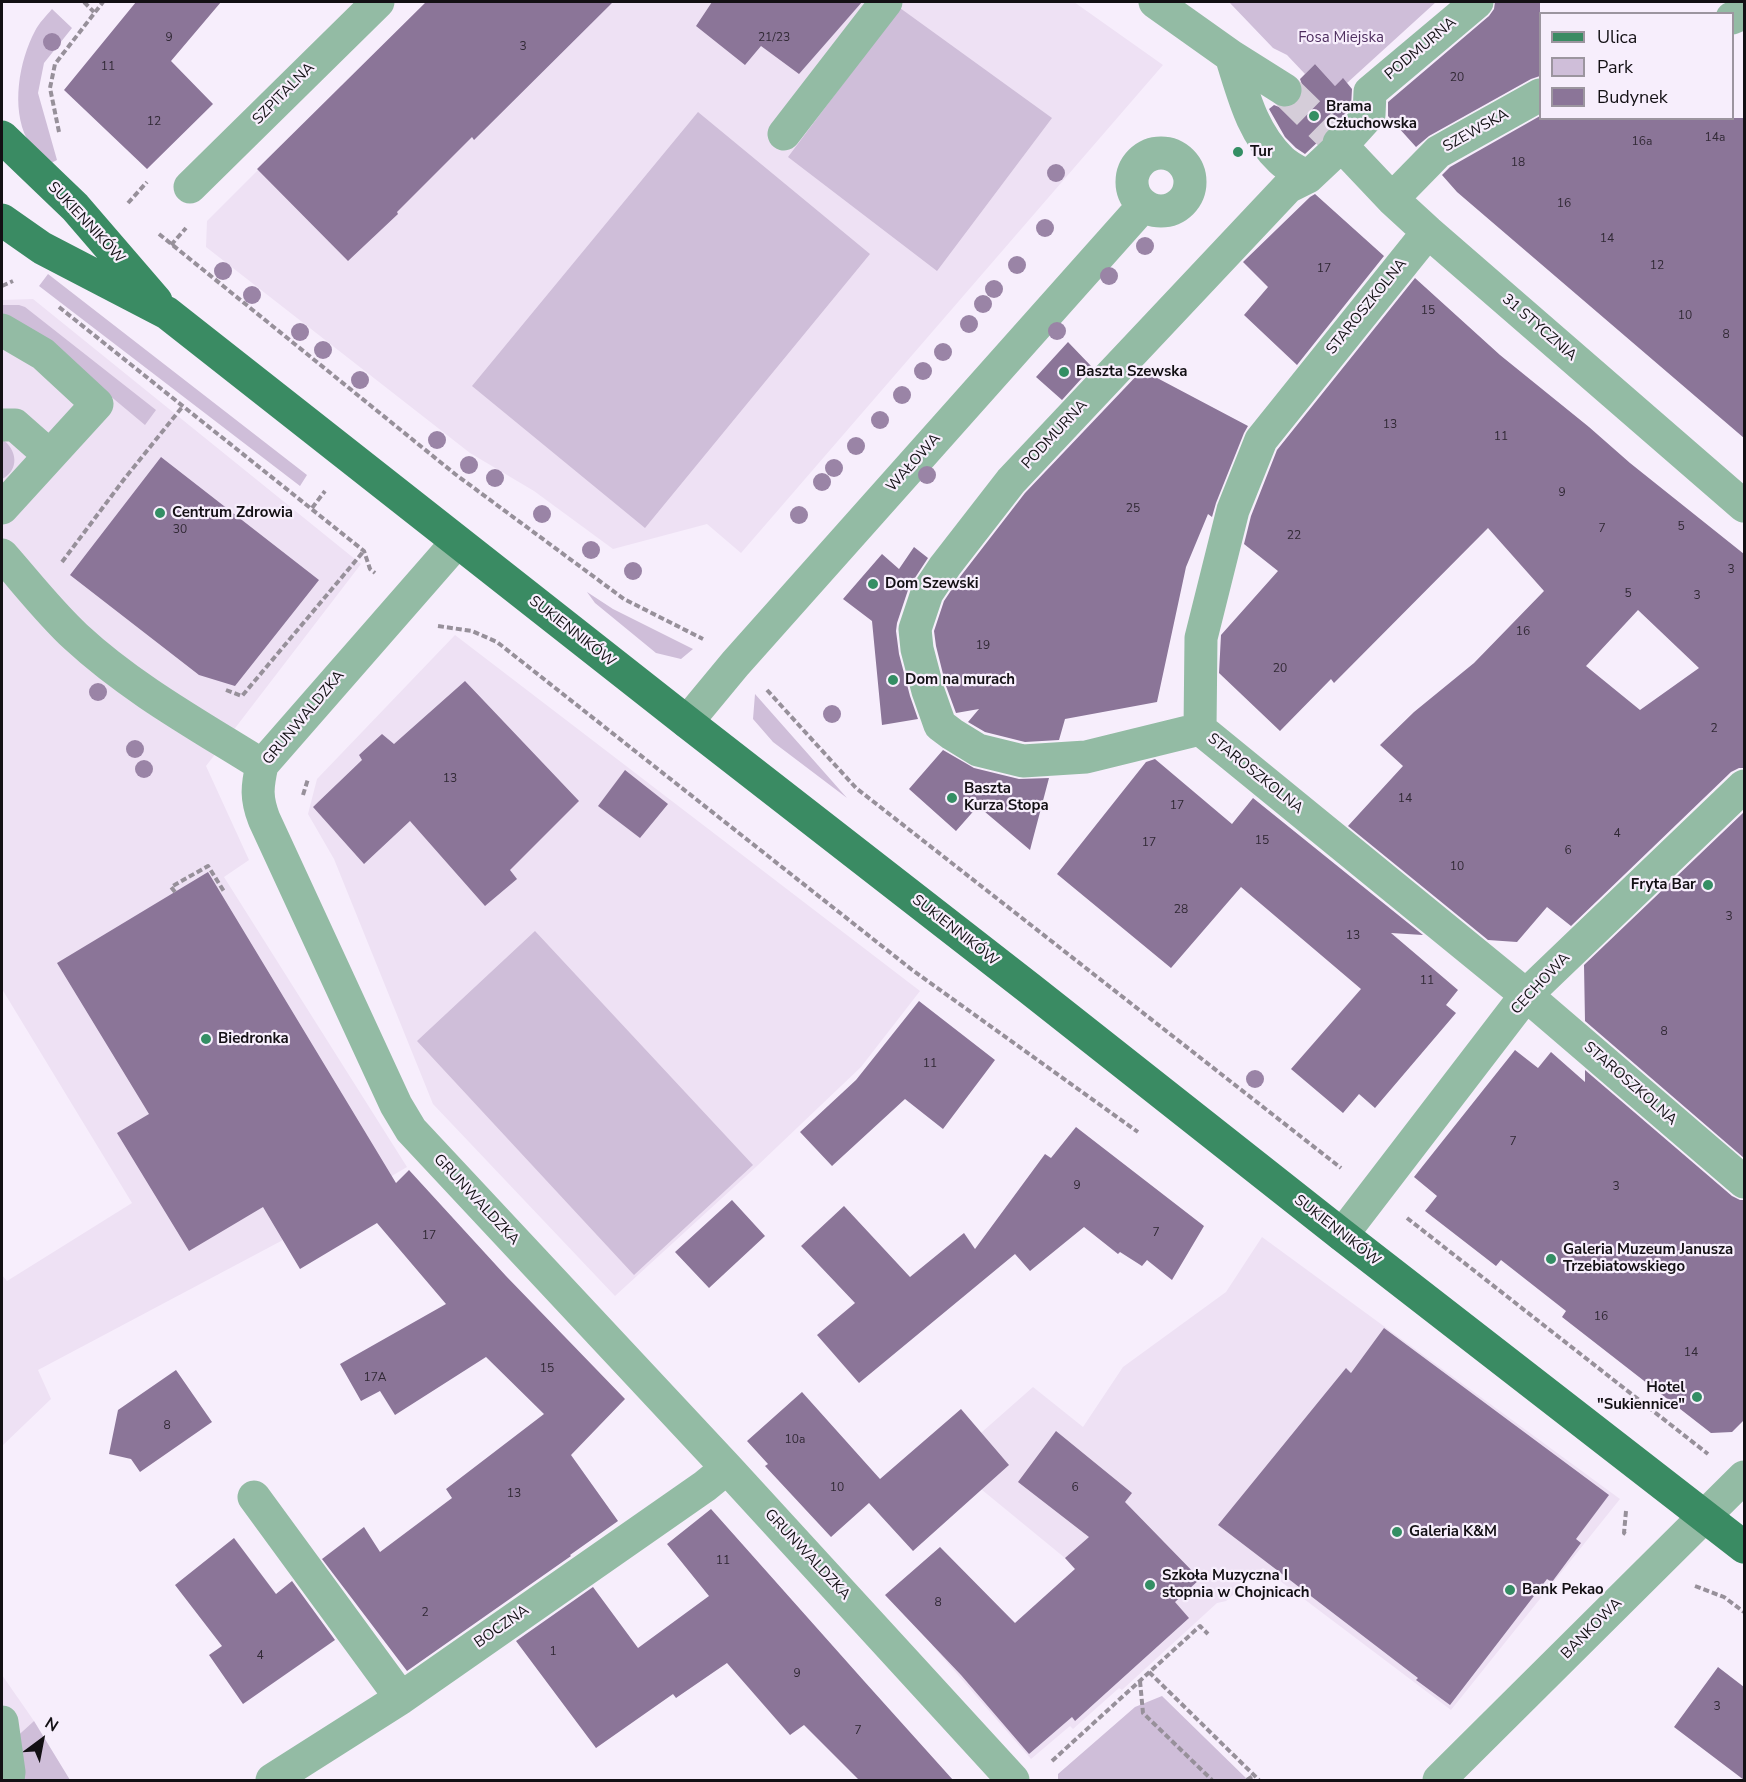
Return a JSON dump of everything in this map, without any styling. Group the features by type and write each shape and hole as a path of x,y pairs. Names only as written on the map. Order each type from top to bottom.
{"main road":[{"name":"SUKIENNIKÓW","path":"2,136 75,207 167,314"},
{"name":"SUKIENNIKÓW","path":"2,220 42,248 167,314 1342,1235 1744,1547"}],"street":[{"name":"SZPITALNA","path":"190,187 378,2"},
{"path":"784,134 885,2"},
{"path":"1155,2 1231,56 1286,90"},
{"name":"PODMURNA","path":"1200,729 1086,757 1023,761 978,750 940,725 928,691 917,649 915,629 927,593 945,566 1011,481 1288,187 1308,177 1369,115 1370,92 1477,2"},
{"path":"1231,56 1251,119 1262,138 1282,161 1308,177"},
{"name":"SZEWSKA","path":"1392,199 1438,152 1539,96"},
{"name":"31 STYCZNIA","path":"1340,144 1392,199 1428,232 1744,506"},
{"name":"WAŁOWA","path":"687,722 735,664 1143,206"},
{"name":"STAROSZKOLNA","path":"1428,232 1261,440 1233,510 1201,638 1200,729 1526,995 1744,1182"},
{"path":"2,330 43,354 97,404 2,508"},
{"path":"2,425 15,425 49,454"},
{"name":"GRUNWALDZKA","path":"457,542 262,765 258,784 258,802 264,819 396,1105 411,1130 727,1468 1013,1780"},
{"path":"2,555 74,635 102,659 146,693 262,765"},
{"name":"CECHOWA","path":"1342,1235 1526,995 1744,786"},
{"name":"BOCZNA","path":"273,1780 401,1698 695,1493 727,1468"},
{"name":"BANKOWA","path":"1439,1780 1744,1477"},
{"path":"254,1497 401,1698"},
{"path":"2,1722 9,1772 8,1780"}],"path":[{"path":"84,2 94,12"},
{"path":"61,140 50,88 55,64 103,2"},
{"path":"156,232 455,474 624,599 701,638"},
{"path":"57,306 364,551 370,569"},
{"path":"60,563 183,406"},
{"path":"220,687 242,696 364,551"},
{"path":"440,627 472,631 497,642 910,969 1146,1138"},
{"path":"762,685 856,788 1334,1162"},
{"path":"302,800 310,772"},
{"path":"175,892 171,887 208,866 225,893"},
{"path":"1398,1212 1709,1454"},
{"path":"1624,1533 1626,1507"},
{"path":"1694,1586 1724,1597 1744,1612"},
{"path":"1046,1766 1200,1626 1208,1634"},
{"path":"1149,1672 1259,1780"},
{"path":"1140,1681 1143,1713 1212,1780"},
{"path":"1247,1780 1254,1775"}],"shaded area":[{"path":"426,2 1074,2 1163,65 741,553 707,524 613,549 534,491 470,453 206,247 207,221"},
{"path":"33,299 361,564 206,766 249,860 224,877 407,1167 283,1240 38,1370 51,1399 2,1446 2,1275 7,1281 132,1203 2,989 2,300"},
{"path":"455,635 920,991 861,1067 615,1296 433,1104 334,859 308,814 317,779"},
{"path":"1262,1237 1620,1499 1451,1710 1263,1568 1226,1601 1217,1603 1122,1690 1119,1688 1073,1729 1070,1726 1031,1759 932,1645 977,1608 1001,1635 1075,1569 1065,1558 948,1462 1033,1387 1083,1427 1123,1367 1226,1292"},
{"path":"2,1675 34,1721 2,1750"}],"green space":[{"name":"Fosa Miejska","path":"1229,2 1436,2 1347,83 1342,79 1335,86 1315,64 1305,74 1287,55 1273,48"},
{"path":"900,8 1052,118 937,271 788,157"},
{"path":"52,9 72,28 44,63 38,93 57,160 45,166 33,150 22,127 18,99 21,70 29,43 38,25"},
{"path":"698,112 870,254 645,528 472,386"},
{"path":"48,274 307,475 300,486 39,286"},
{"path":"2,305 25,307 156,410 145,425 48,344 2,317"},
{"path":"2,439 11,448 14,465 8,475 2,479"},
{"path":"587,592 613,609 693,649 681,659 656,653 595,603"},
{"path":"755,694 847,798 773,742 753,719"},
{"path":"535,931 753,1165 634,1275 417,1041"},
{"path":"1162,1696 1248,1780 1058,1780 1058,1774 1135,1707"},
{"path":"34,1721 70,1780 2,1780 2,1750"}],"building":[{"path":"136,2 221,2 171,61 213,104 147,169 64,90"},
{"path":"426,2 613,2 474,140 472,137 397,212 398,214 348,261 257,169"},
{"path":"712,2 862,2 799,74 761,46 745,65 696,26"},
{"path":"1495,2 1540,2 1539,76 1429,136 1416,147 1388,116 1388,102 1489,16 1494,9"},
{"name":"Brama Człuchowska","path":"1315,64 1335,86 1343,78 1352,89 1351,107 1305,154 1285,137 1269,109 1274,105 1284,109 1293,107 1300,100 1304,90 1300,79"},
{"path":"1539,117 1539,120 1734,120 1734,118 1744,118 1744,438 1457,192 1442,175 1450,167"},
{"path":"1315,194 1384,256 1297,365 1244,315 1268,287 1243,262"},
{"path":"1415,278 1500,355 1744,554 1744,768 1731,772 1571,926 1547,907 1517,942 1488,940 1348,826 1403,766 1380,745 1414,712 1474,663 1544,591 1488,528 1334,683 1331,679 1280,731 1219,673 1221,635 1278,571 1244,544 1251,516 1277,450","holes":["1638,610 1699,668 1640,710 1586,666"]},
{"name":"Baszta Szewska","path":"1068,342 1092,367 1062,400 1036,377"},
{"path":"1142,370 1248,426 1212,517 1208,514 1186,567 1157,702 1065,719 1059,740 1025,742 985,732 968,722 979,709 956,713 946,686 934,631 944,601 1025,493"},
{"path":"161,457 319,580 235,686 199,675 70,575"},
{"path":"914,547 928,558 909,587 896,631 899,654 918,719 882,725 872,621 843,599 882,554 899,569"},
{"path":"465,681 579,801 510,870 517,879 485,906 410,821 364,864 313,807 362,760 359,755 382,734 394,744"},
{"path":"943,750 974,768 1019,779 1049,778 1030,850 978,806 956,831 909,789"},
{"path":"1155,759 1232,824 1253,798 1423,935 1391,933 1458,990 1446,1005 1456,1013 1375,1108 1359,1094 1343,1113 1291,1069 1361,989 1241,887 1171,968 1057,874 1146,762"},
{"path":"625,770 668,804 640,838 598,806"},
{"path":"1744,812 1744,1158 1585,1021 1584,965"},
{"path":"208,872 396,1183 409,1170 506,1276 625,1399 571,1455 618,1521 407,1671 322,1559 364,1527 380,1552 452,1498 446,1489 544,1414 486,1357 395,1415 380,1391 361,1401 340,1364 446,1304 377,1223 300,1269 263,1207 189,1251 117,1133 149,1114 57,963"},
{"path":"919,1001 995,1060 943,1129 905,1099 832,1166 800,1132 856,1080"},
{"path":"1515,1050 1538,1068 1551,1052 1585,1082 1585,1070 1732,1196 1744,1200 1744,1420 1732,1432 1711,1433 1562,1317 1566,1311 1501,1260 1496,1266 1425,1211 1437,1196 1414,1177"},
{"path":"1076,1127 1204,1226 1172,1280 1147,1260 1142,1266 1120,1252 1118,1254 1084,1227 1030,1271 1015,1254 859,1383 817,1335 855,1303 801,1246 844,1206 910,1277 964,1233 975,1249 1045,1154 1051,1158"},
{"path":"732,1200 765,1236 709,1288 675,1252"},
{"name":"Galeria K&M","path":"1384,1328 1609,1495 1576,1539 1581,1543 1552,1582 1547,1579 1450,1705 1218,1525 1346,1368 1351,1373"},
{"path":"176,1370 212,1422 140,1472 131,1459 109,1454 118,1410"},
{"path":"802,1392 880,1479 961,1409 1009,1465 913,1551 869,1503 831,1537 765,1466 768,1464 747,1441"},
{"name":"Szkoła Muzyczna I stopnia w Chojnicach","path":"1056,1431 1132,1493 1125,1502 1200,1579 1175,1602 1189,1618 1075,1721 1072,1717 1029,1754 961,1675 885,1595 940,1547 1015,1623 1075,1569 1065,1558 1089,1537 1018,1482"},
{"path":"711,1509 953,1780 859,1780 804,1725 790,1735 727,1663 676,1698 673,1694 596,1748 516,1641 593,1587 638,1648 709,1596 667,1544"},
{"path":"234,1538 276,1594 292,1581 335,1640 243,1704 209,1655 222,1646 175,1585"},
{"path":"1718,1667 1744,1687 1744,1780 1674,1727"}],"tunnel":[{"path":"1285,90 1339,143"}],"place":[{"name":"Brama Człuchowska","path":"1314,116"},
{"name":"Tur","path":"1238,152"},
{"name":"Baszta Szewska","path":"1064,372"},
{"name":"Centrum Zdrowia","path":"160,513"},
{"name":"Dom Szewski","path":"873,584"},
{"name":"Dom na murach","path":"893,680"},
{"name":"Baszta Kurza Stopa","path":"952,798"},
{"name":"Fryta Bar","path":"1708,885"},
{"name":"Biedronka","path":"206,1039"},
{"name":"Galeria Muzeum Janusza Trzebiatowskiego","path":"1551,1259"},
{"name":"Hotel \"Sukiennice\"","path":"1697,1397"},
{"name":"Galeria K&M","path":"1397,1532"},
{"name":"Szkoła Muzyczna I stopnia w Chojnicach","path":"1150,1585"},
{"name":"Bank Pekao","path":"1510,1590"}]}
